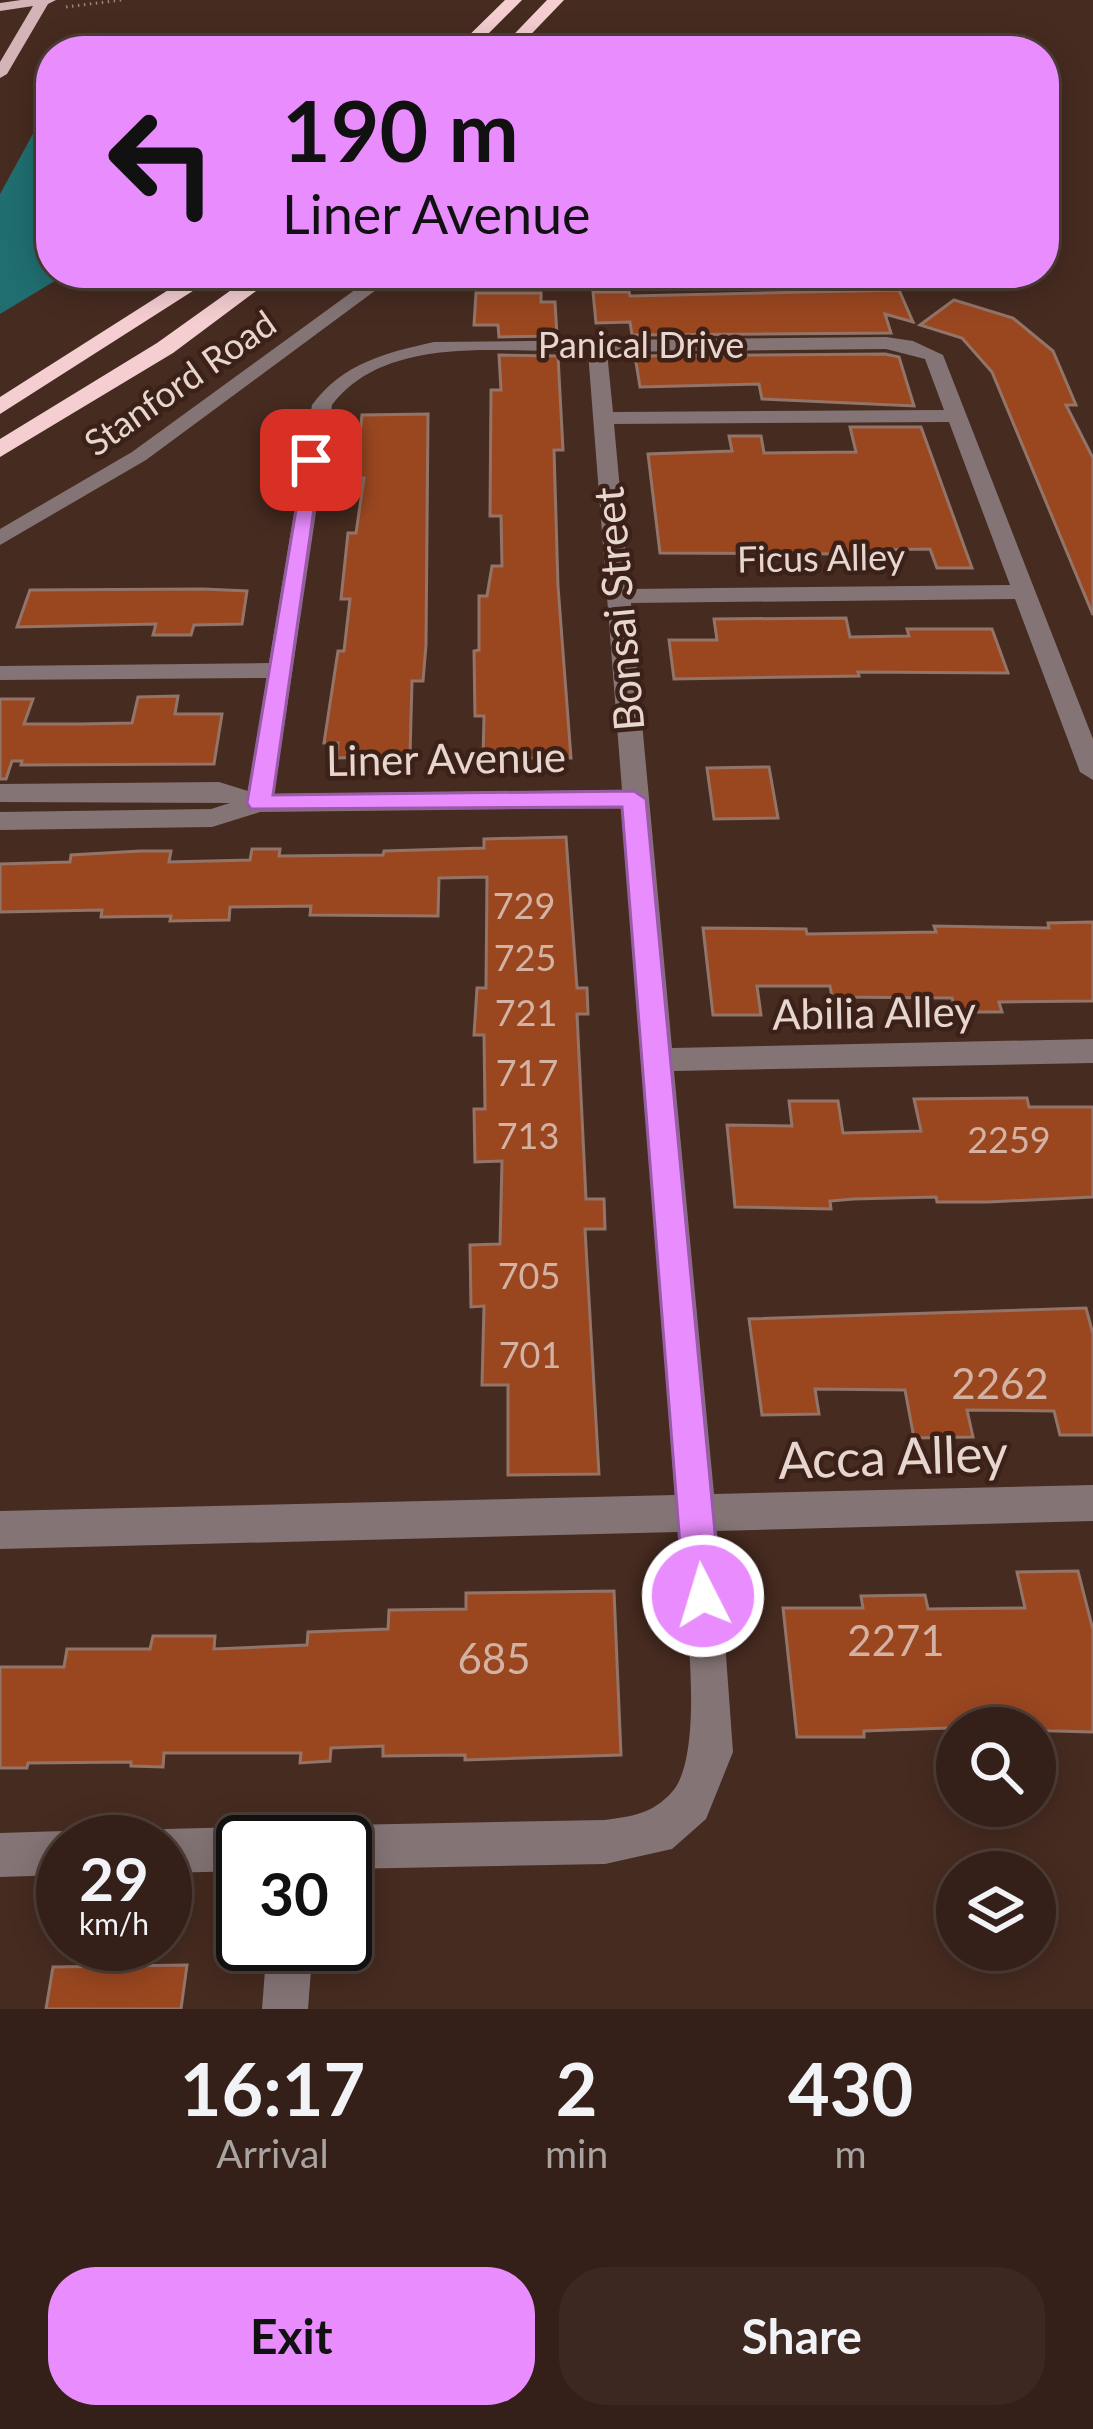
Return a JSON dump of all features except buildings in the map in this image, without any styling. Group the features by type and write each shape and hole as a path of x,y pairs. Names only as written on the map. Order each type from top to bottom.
{"highway":[{"path":"477,36 514,0"},
{"path":"521,36 556,0"},
{"path":"0,406 186,288"},
{"path":"0,450 165,348 247,288"}],"main road":[{"path":"0,7 45,0"},
{"path":"0,74 45,0"}],"street":[{"name":"Stanford Road","path":"0,538 139,456 370,288"},
{"name":"Bonsai Street","path":"372,1846 605,1842 657,1834 691,1804 712,1751 597,345"},
{"name":"Panical Drive","path":"260,803 318,418 331,390 374,362 434,348 907,345 923,350 939,362 1093,772"},
{"path":"603,418 959,416"},
{"name":"Ficus Alley","path":"617,596 1025,592"},
{"path":"0,673 280,670"},
{"name":"Liner Avenue","path":"0,793 219,791 260,803"},
{"name":"Liner Avenue","path":"0,821 212,818 260,803 634,799"},
{"name":"Abilia Alley","path":"657,1060 1093,1051"},
{"name":"Acca Alley","path":"0,1530 1093,1503"},
{"path":"0,1855 36,1854"},
{"path":"285,2009 288,1971"}],"water":[{"path":"36,128 36,288 43,288 0,314 0,194"}],"route":[{"path":"311,460 260,803 634,799 703,1596"}]}
